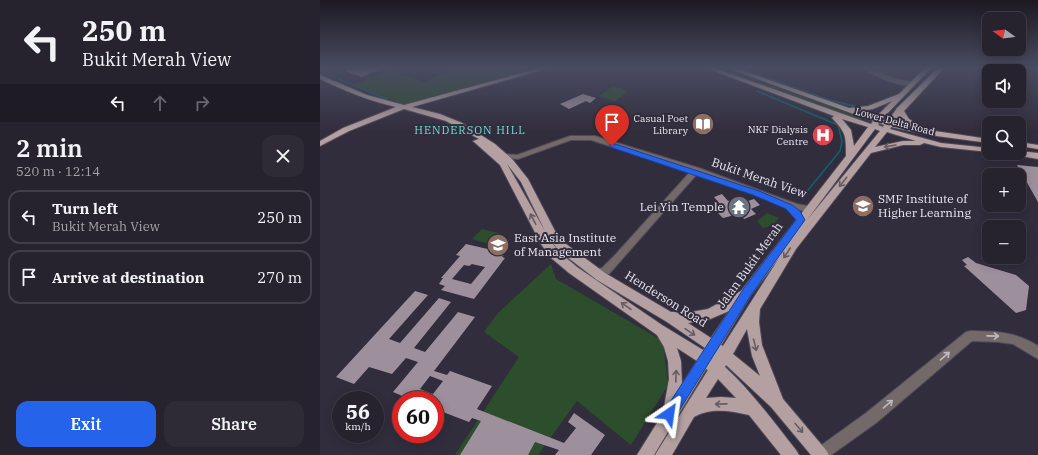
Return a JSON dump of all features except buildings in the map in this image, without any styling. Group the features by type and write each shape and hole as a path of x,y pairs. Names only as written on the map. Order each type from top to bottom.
{"main road":[{"name":"Henderson Road","path":"350,89 384,103 456,122 484,139 506,156 515,166 530,190 556,241 581,262 601,276 669,317 708,352 716,368 736,387 755,409 791,455"},
{"path":"320,144 341,132 402,107 467,89"},
{"name":"Lower Delta Road","path":"766,89 828,112 887,127 942,145 982,149"},
{"name":"Lower Delta Road","path":"789,89 836,106 876,124"},
{"name":"Jalan Bukit Merah","path":"645,455 669,414 747,292 850,156 906,89"},
{"name":"Jalan Bukit Merah","path":"662,455 792,246 900,110 920,89"},
{"path":"836,106 862,110 900,96"},
{"path":"387,113 400,111 422,114 424,104 435,98"},
{"path":"369,120 379,113 384,103"},
{"path":"900,110 904,118 910,124 938,134"},
{"path":"828,112 847,128 850,138 850,156"},
{"name":"Henderson Road","path":"422,114 478,142 503,164 545,241 554,254 573,270 658,329 708,352 725,355 777,403 821,455"},
{"name":"Lower Delta Road","path":"887,127 982,140"},
{"path":"868,151 903,143 942,145"},
{"path":"1026,145 1038,147"},
{"path":"1026,154 1038,156"},
{"path":"669,317 684,319 706,316 719,312 747,292"},
{"path":"755,306 752,325 754,337 763,372 777,403"},
{"path":"658,329 670,343 676,363 676,384 669,414"},
{"path":"688,413 694,407 721,403 755,409"}],"street":[{"name":"Bukit Merah View","path":"506,156 518,157 570,138 584,138 604,141 796,207 810,209"},
{"name":"Bukit Merah View","path":"515,166 519,159 570,140 581,139 602,142 697,172 756,193 789,207 797,213 801,220"},
{"name":"Bukit Merah View","path":"601,276 608,273 656,222 697,172"},
{"name":"Henderson Road","path":"821,455 871,418 970,336 1006,337 1016,339 1038,353"}],"green space":[{"path":"365,89 458,89 404,104"},
{"path":"608,89 623,89 628,91 615,101 599,96"},
{"path":"775,89 781,89 862,118 861,120"},
{"path":"767,213 779,218 773,225 763,228 757,221"},
{"path":"482,229 502,234 493,245 472,239"},
{"path":"551,264 556,279 663,341 668,385 631,445 577,401 538,455 455,455 519,357 484,332 498,313"}],"waterway":[{"path":"364,89 387,99"},
{"path":"799,89 829,100 859,107"},
{"path":"757,91 838,125 842,141 840,151 804,195"}],"place":[{"name":"Casual Poet Library","path":"703,124"},
{"name":"NKF Dialysis Centre","path":"823,135"},
{"name":"SMF Institute of Higher Learning","path":"863,206"},
{"name":"Lei Yin Temple","path":"739,207"},
{"name":"East Asia Institute of Management","path":"498,245"}],"district":[{"name":"HENDERSON HILL","path":"470,130"}],"route":[{"path":"612,146 756,193 794,210 801,220 747,292 669,414"}]}
